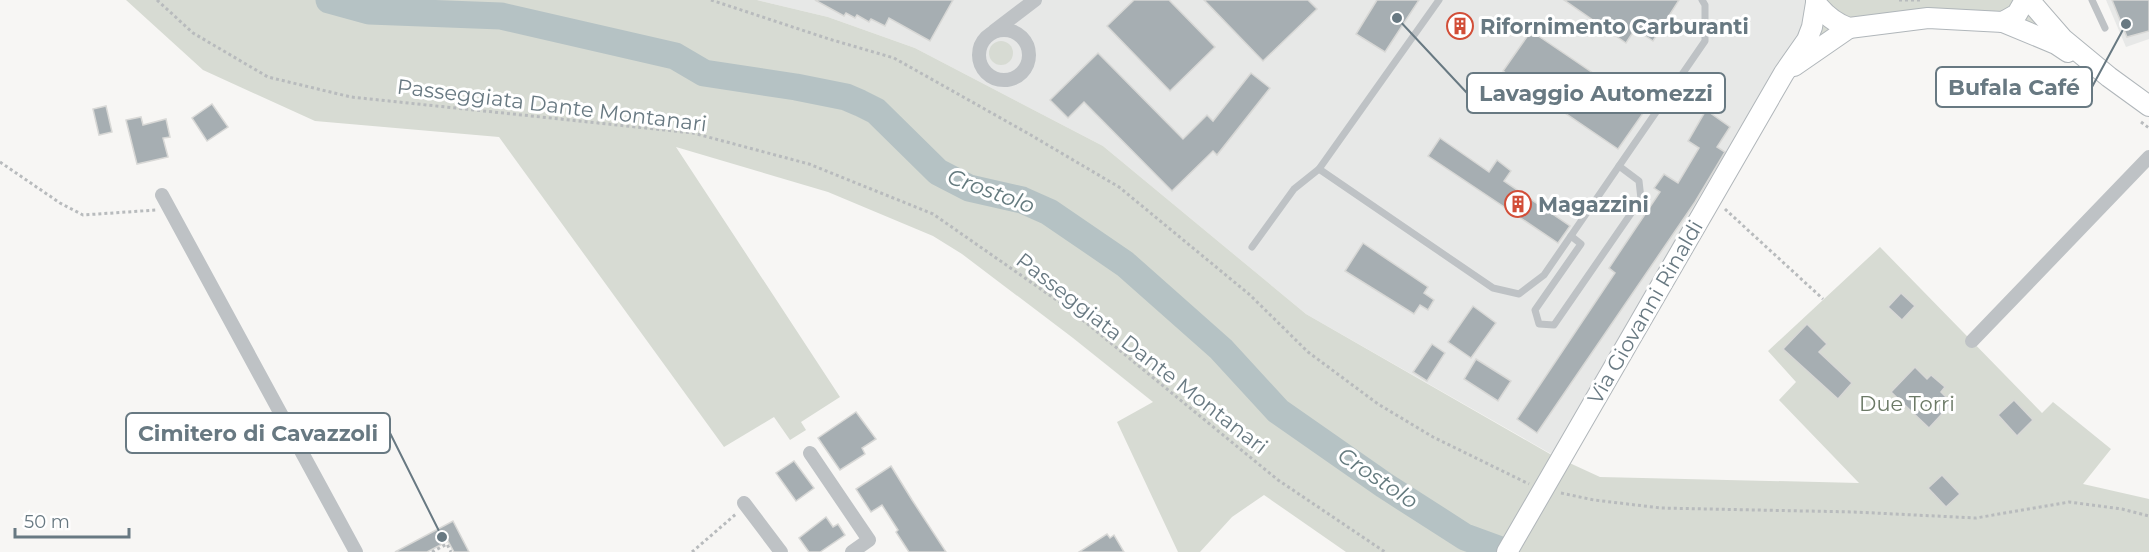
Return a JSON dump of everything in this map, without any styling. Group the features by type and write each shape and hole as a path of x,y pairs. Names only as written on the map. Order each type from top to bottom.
{"street":[{"path":"2003,22 2017,14 2027,0 2101,82"},
{"name":"Via Giovanni Rinaldi","path":"1507,552 1784,73 1807,40 1812,27 1816,2"},
{"path":"1816,2 1831,19 1849,28 1928,18 2003,22 2056,44 2144,114"},
{"path":"1029,4 1020,23 1022,38 1029,54 1024,70 1010,80 993,78 986,74 978,59 982,42 1029,4"},
{"name":"Via Giovanni Rinaldi","path":"1784,73 1849,28"},
{"path":"987,36 1002,30 1016,33 1022,38"},
{"path":"1972,341 2149,157"},
{"path":"162,195 356,552"},
{"path":"810,453 873,546 852,552"},
{"path":"740,508 781,552"}],"lane":[{"path":"1252,247 1294,189 1320,169 1439,0"},
{"path":"1320,169 1493,288 1518,294 1544,275 1705,41 1705,5 1702,0"},
{"path":"2092,0 2105,28"},
{"path":"1571,236 1581,244 1535,310 1539,324 1554,326 1641,199 1639,181 1620,166"}],"path":[{"name":"Passeggiata Dante Montanari","path":"157,0 193,33 268,77 351,97 693,133 809,164 933,214 1068,308 1278,480 1385,552"},
{"path":"711,0 894,58 1029,134 1119,187 1250,295 1308,352 1378,404 1433,437 1543,489 1594,501 1661,508 1854,512 1976,518 2069,502 2122,509 2149,516"},
{"path":"1899,0 1920,0"},
{"path":"2064,67 2101,82"},
{"path":"2144,114 2149,128"},
{"path":"0,162 60,203 82,215 170,209"},
{"path":"1712,197 1823,299"},
{"path":"692,552 740,508"},
{"path":"432,552 447,544 451,552"}],"shaded area":[{"path":"757,0 1816,0 1809,25 1560,459 1306,314 1103,146 915,48 828,17"},
{"path":"2106,0 2149,0 2149,39 2126,47"}],"green space":[{"path":"126,0 757,0 828,17 915,48 1103,146 1306,314 1550,454 1600,477 1859,483 1779,400 1796,382 1768,351 1880,247 2042,413 2053,402 2111,449 2083,484 2149,499 2149,552 1346,552 1264,495 1232,517 1200,552 1178,552 1117,422 1153,402 962,254 933,236 828,192 676,147 840,397 801,422 806,430 790,440 774,417 724,447 499,137 315,121 203,70"},
{"path":"1816,0 2029,0 2063,39 2003,22 1849,28 1784,73"},
{"path":"1001,41 1010,44 1013,53 1010,62 1001,65 992,62 989,53 992,44"}],"building":[{"path":"815,0 953,0 930,41 889,18 885,26 871,19 869,22 857,15 855,18 846,13 844,16"},
{"path":"1134,0 1169,0 1215,47 1170,91 1107,26"},
{"path":"1204,0 1308,0 1317,9 1263,61"},
{"path":"1377,0 1419,0 1385,52 1356,34"},
{"path":"1564,0 1679,0 1653,41 1635,29 1626,43"},
{"path":"2112,0 2149,0 2149,31 2127,37"},
{"name":"Rifornimento Carburanti","path":"1457,16 1470,24 1463,35 1450,27"},
{"path":"1531,31 1646,109 1618,149 1503,71"},
{"path":"1098,53 1183,139 1207,115 1213,121 1251,73 1270,88 1217,155 1213,151 1172,191 1084,102 1068,118 1050,100"},
{"path":"212,104 228,127 207,141 192,118"},
{"path":"106,106 112,132 99,135 93,109"},
{"path":"1706,110 1730,127 1717,147 1725,152 1695,202 1537,433 1517,419 1615,273 1609,268 1660,192 1654,188 1664,174 1678,183 1699,148 1688,141"},
{"path":"141,117 143,125 166,119 170,137 163,138 168,157 137,164 126,120"},
{"name":"Magazzini","path":"1440,138 1489,172 1497,160 1511,171 1504,181 1570,226 1558,243 1428,156"},
{"path":"1363,243 1428,287 1424,293 1434,300 1428,310 1420,305 1414,314 1345,271"},
{"path":"1901,293 1915,306 1902,320 1888,307"},
{"path":"1473,306 1496,323 1471,358 1448,342"},
{"path":"1807,324 1827,344 1819,352 1852,383 1838,399 1783,349"},
{"path":"1432,344 1445,353 1427,381 1413,372"},
{"path":"1476,359 1511,381 1498,401 1464,379"},
{"name":"Due Torri","path":"1915,367 1927,379 1931,375 1945,387 1941,392 1952,403 1929,428 1891,392"},
{"path":"2014,400 2033,420 2017,436 1998,415"},
{"path":"856,412 876,439 862,448 865,454 840,470 818,438"},
{"path":"794,461 814,488 796,501 776,473"},
{"path":"891,466 946,552 909,552 882,505 871,512 856,489"},
{"path":"1942,475 1960,494 1946,507 1928,488"},
{"path":"826,517 833,527 838,524 845,535 820,552 809,552 799,538"},
{"path":"453,521 469,552 454,552 448,541 427,552 395,552"},
{"path":"1107,534 1110,538 1114,535 1124,552 1079,552"}],"waterway":[{"name":"Crostolo","path":"329,0 369,11 501,16 675,56 704,73 796,87 846,97 860,103 876,111 938,172 969,188 1022,200 1049,212 1125,264 1221,349 1278,411 1384,485 1465,537 1506,552"}],"place":[{"name":"Lavaggio Automezzi","path":"1397,18"},
{"name":"Bufala Café","path":"2126,24"},
{"name":"Rifornimento Carburanti","path":"1460,26"},
{"name":"Magazzini","path":"1518,204"},
{"name":"Cimitero di Cavazzoli","path":"442,537"}]}
